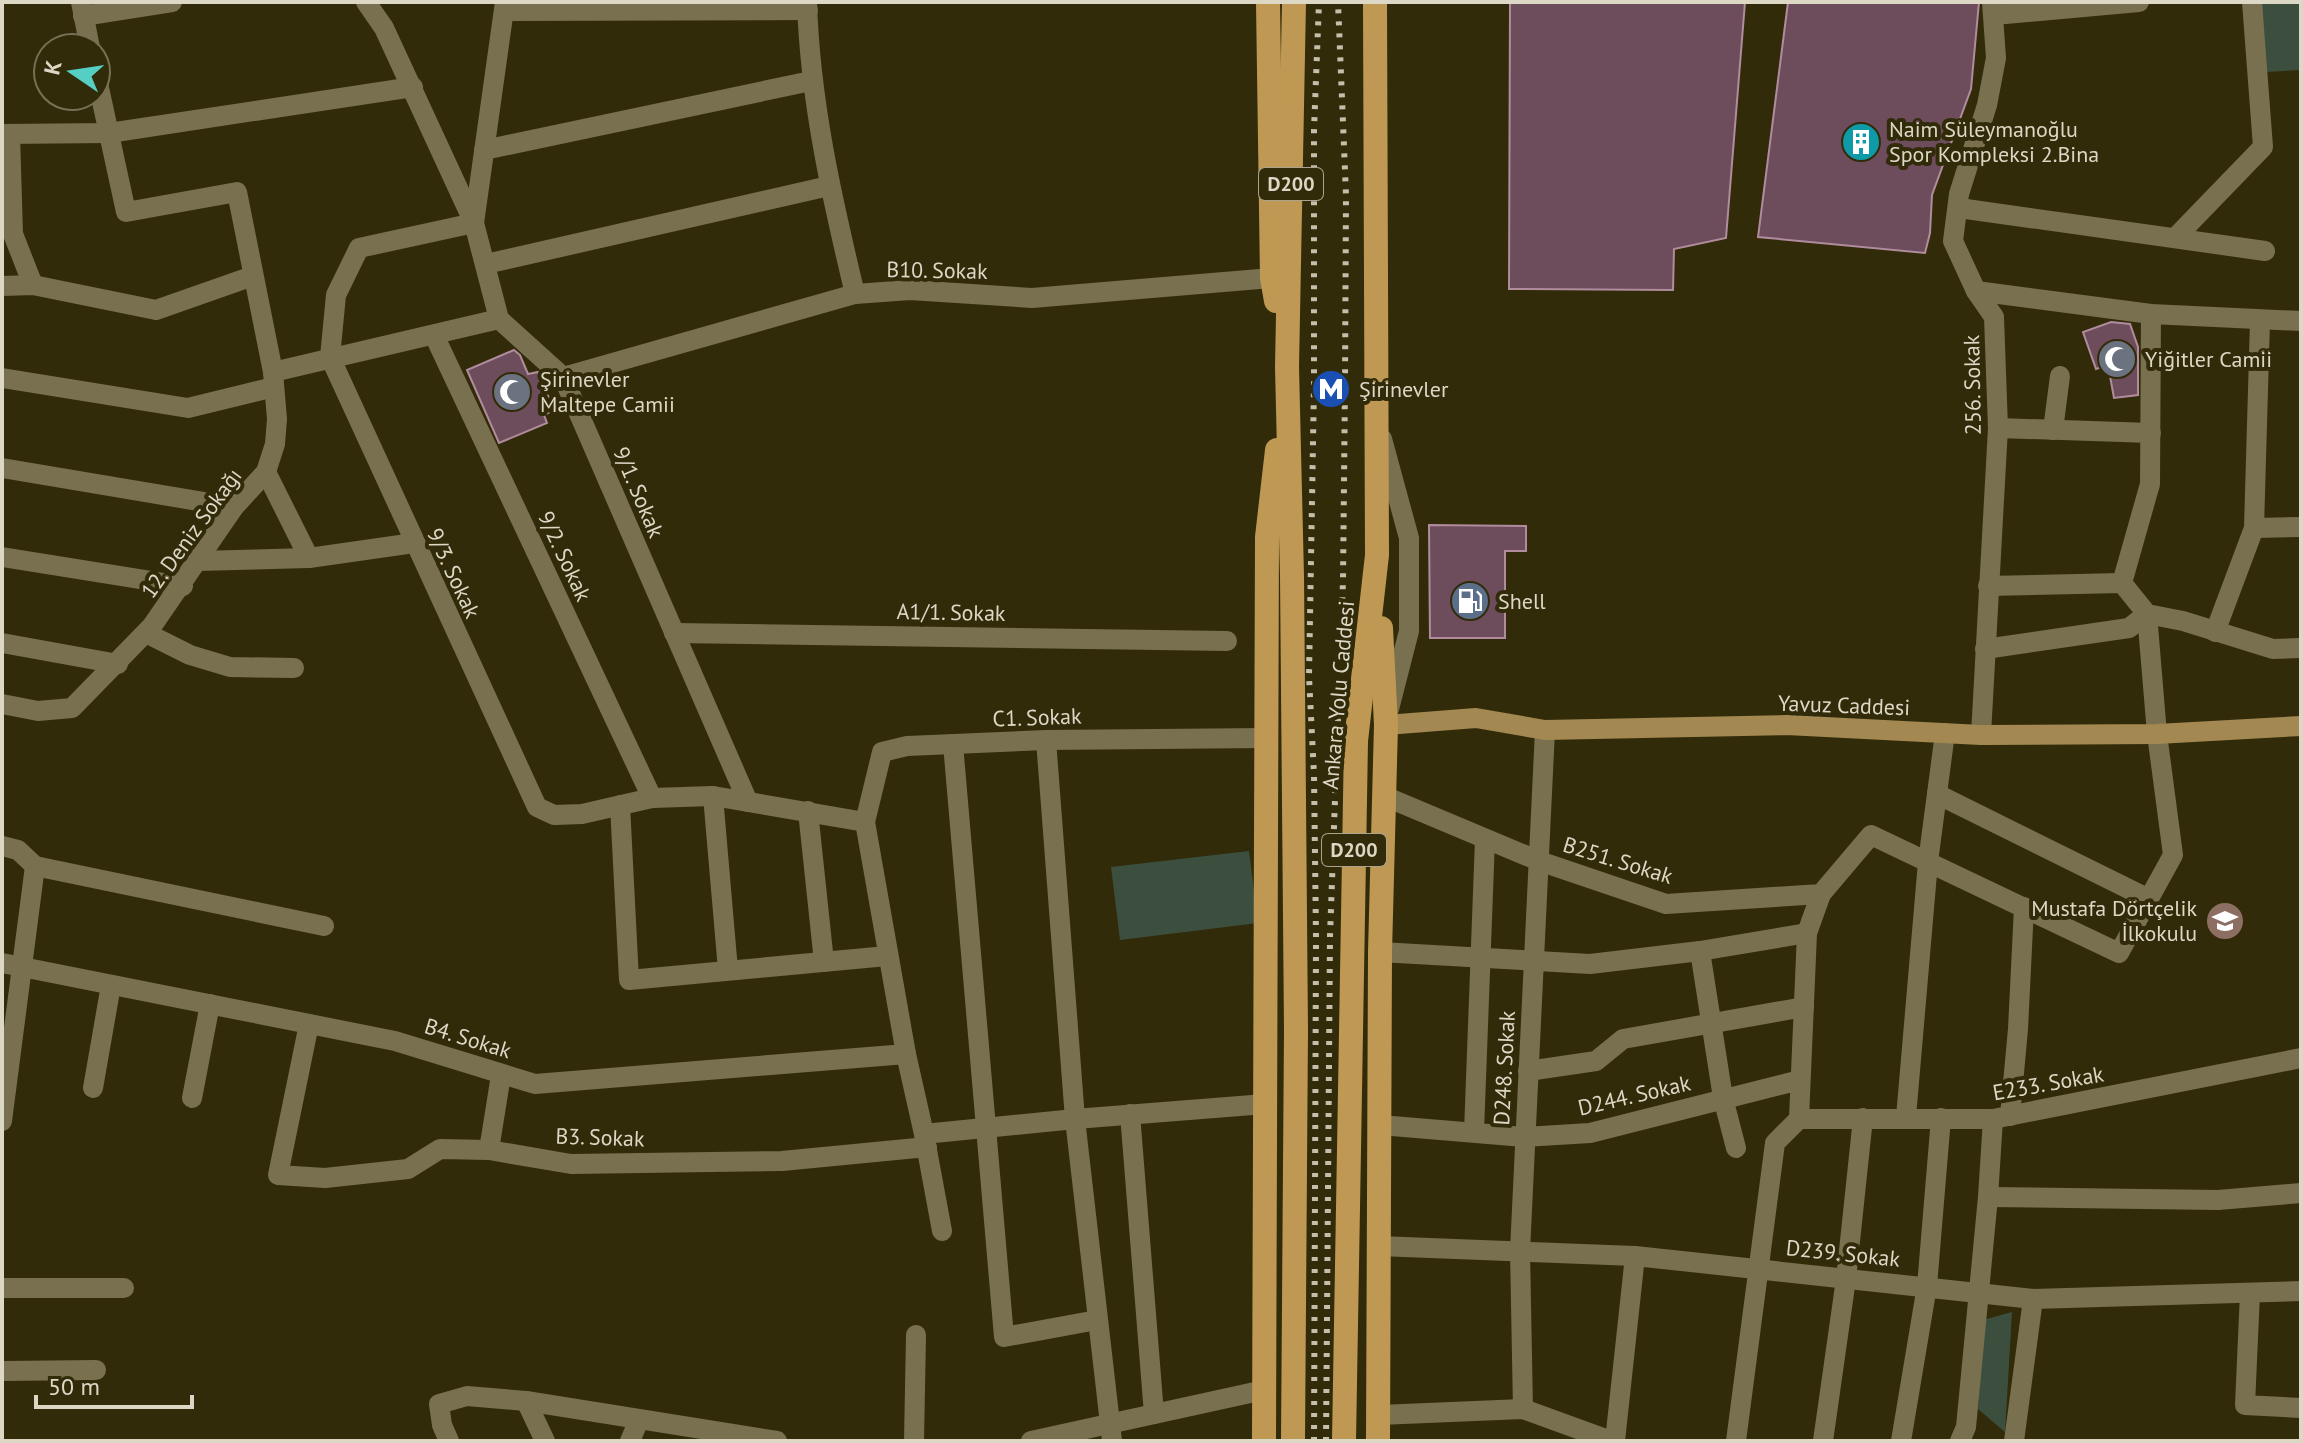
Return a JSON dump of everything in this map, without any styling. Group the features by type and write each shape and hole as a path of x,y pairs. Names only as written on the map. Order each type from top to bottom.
{"highway":[{"path":"1268,2 1272,278 1287,367"},
{"name":"Ankara Yolu Caddesi","path":"1293,1441 1296,1015 1287,367 1294,2"},
{"name":"Ankara Yolu Caddesi","path":"1344,1441 1356,741 1377,555 1375,2"},
{"path":"1375,260 1388,190 1391,2"},
{"path":"1264,1441 1267,537 1274,468 1287,400"},
{"path":"1377,555 1386,725 1380,952 1378,1441"}],"main road":[{"name":"Yavuz Caddesi","path":"1386,725 1476,718 1545,730 1787,725 1981,735 2157,734 2301,726"}],"street":[{"path":"87,32 82,9 172,2"},
{"path":"2,378 188,408 223,402 330,357 499,319 474,223 413,87 384,28 366,2"},
{"path":"1993,8 2139,2"},
{"path":"2175,238 2263,147 2252,2"},
{"path":"474,223 505,7 807,6 811,81 829,186 855,294"},
{"name":"256. Sokak","path":"1981,735 1998,428 1994,317 1976,291 1953,241 1959,194 1987,105 1996,58 1993,8"},
{"path":"484,150 811,81"},
{"path":"33,285 13,234 6,134 109,133 413,87"},
{"path":"104,112 109,133"},
{"name":"12. Deniz Sokağı","path":"2,704 38,711 72,708 118,664 183,586 234,507 266,472 275,444 274,380 237,192 126,212 109,133"},
{"path":"486,264 829,186"},
{"path":"1959,208 2265,251"},
{"path":"330,357 336,295 359,248 474,223"},
{"path":"2,286 33,285 156,310 253,276"},
{"name":"B10. Sokak","path":"563,377 855,294 910,290 1032,298 1272,278"},
{"path":"1976,291 2151,314 2301,321"},
{"path":"2122,583 2150,484 2151,314"},
{"name":"9/1. Sokak","path":"499,319 563,377 748,802"},
{"path":"2215,632 2254,528 2260,321"},
{"name":"9/2. Sokak","path":"434,335 652,798"},
{"name":"9/3. Sokak","path":"330,357 537,807 554,815 582,814 620,805"},
{"path":"2053,430 2060,376"},
{"path":"1377,422 1409,538 1409,631 1386,725"},
{"path":"1998,428 2151,433"},
{"path":"2,468 234,507"},
{"path":"266,472 309,558"},
{"path":"2254,528 2301,527"},
{"path":"197,561 309,558 414,543"},
{"path":"2,557 183,586"},
{"path":"1988,586 2122,583"},
{"path":"1736,1441 1775,1143 1799,1119 1807,933 1821,894 1871,835 2119,953 2173,855 2157,734 2147,614 2122,583"},
{"path":"1985,649 2129,628 2147,614 2183,621 2273,649 2301,648"},
{"path":"146,633 190,655 230,667 294,668"},
{"name":"A1/1. Sokak","path":"674,633 1227,641"},
{"path":"2,643 118,664"},
{"name":"D248. Sokak","path":"1523,1409 1520,1251 1545,730"},
{"path":"1906,1117 1928,862 1945,733"},
{"name":"C1. Sokak","path":"865,822 882,752 907,746 1046,740 1266,738"},
{"path":"1046,740 1075,1119 1111,1432"},
{"path":"953,744 1004,1337 1097,1320"},
{"path":"1937,794 2149,899"},
{"path":"713,796 728,970"},
{"path":"887,956 629,980 620,805 652,798 713,796 865,822 887,956 942,1231"},
{"name":"B251. Sokak","path":"1384,796 1539,861 1666,904 1821,894"},
{"path":"808,811 824,962"},
{"path":"1474,1132 1485,839"},
{"path":"2,846 18,850 35,866 324,926"},
{"path":"2,1121 12,965 35,866"},
{"path":"1960,1441 1966,1427 1988,1197 2018,1029 2024,907"},
{"path":"1380,952 1590,964 1700,951 1807,933"},
{"path":"1700,951 1723,1098 1736,1148"},
{"name":"B4. Sokak","path":"12,965 395,1041 535,1084 906,1054"},
{"path":"93,1088 111,985"},
{"path":"192,1098 210,1004"},
{"path":"1528,1071 1596,1061 1623,1039 1804,1007"},
{"name":"B3. Sokak","path":"309,1024 278,1175 325,1178 408,1169 440,1149 489,1150 571,1164 782,1161 925,1141 985,1128 1265,1104"},
{"name":"E233. Sokak","path":"1799,1119 2002,1118 2301,1058"},
{"path":"489,1150 501,1075"},
{"name":"D244. Sokak","path":"1380,1125 1524,1137 1590,1133 1800,1080"},
{"path":"1130,1114 1154,1414"},
{"path":"1823,1441 1846,1279 1863,1118"},
{"path":"1901,1441 1927,1286 1941,1118"},
{"path":"1988,1197 2218,1200 2301,1193"},
{"name":"D239. Sokak","path":"1379,1246 1635,1256 2033,1299 2301,1291"},
{"path":"1379,1415 1523,1409 1613,1441 1635,1256"},
{"path":"2,1288 124,1288"},
{"path":"2250,1293 2245,1405 2301,1408"},
{"path":"2014,1441 2033,1299"},
{"path":"914,1441 916,1335"},
{"path":"2,1371 96,1370"},
{"path":"1031,1441 1111,1432 1154,1414 1264,1390"},
{"path":"449,1441 442,1425 439,1404 467,1396 526,1401 735,1438 777,1441"},
{"path":"526,1401 545,1441"},
{"path":"630,1441 639,1420"}],"green space":[{"path":"2260,2 2301,2 2301,70 2266,72"},
{"path":"1249,851 1258,923 1120,940 1111,867"},
{"path":"2012,1312 2005,1432 1978,1409 1983,1320"}],"building":[{"path":"1510,2 1745,2 1726,238 1674,249 1673,290 1509,289"},
{"name":"Naim Süleymanoğlu Spor Kompleksi 2.Bina","path":"1788,2 1979,2 1971,89 1932,195 1930,233 1925,253 1758,237"},
{"name":"Yiğitler Camii","path":"2111,322 2130,324 2138,347 2138,395 2114,398 2108,365 2096,369 2083,332"},
{"name":"Şirinevler Maltepe Camii","path":"514,350 520,355 528,374 538,372 554,410 544,415 547,423 499,443 467,370"},
{"path":"1429,525 1526,526 1526,551 1505,551 1505,638 1430,638"}],"railway":[{"path":"1314,1441 1316,937 1309,677 1314,130 1319,2"},
{"path":"1326,1441 1330,936 1343,581 1345,383 1346,195 1338,2"}],"place":[{"name":"Naim Süleymanoğlu Spor Kompleksi 2.Bina","path":"1861,142"},
{"name":"Yiğitler Camii","path":"2117,359"},
{"name":"Şirinevler","path":"1331,389"},
{"name":"Şirinevler Maltepe Camii","path":"512,392"},
{"name":"Shell","path":"1470,601"},
{"name":"Mustafa Dörtçelik İlkokulu","path":"2225,921"}]}
